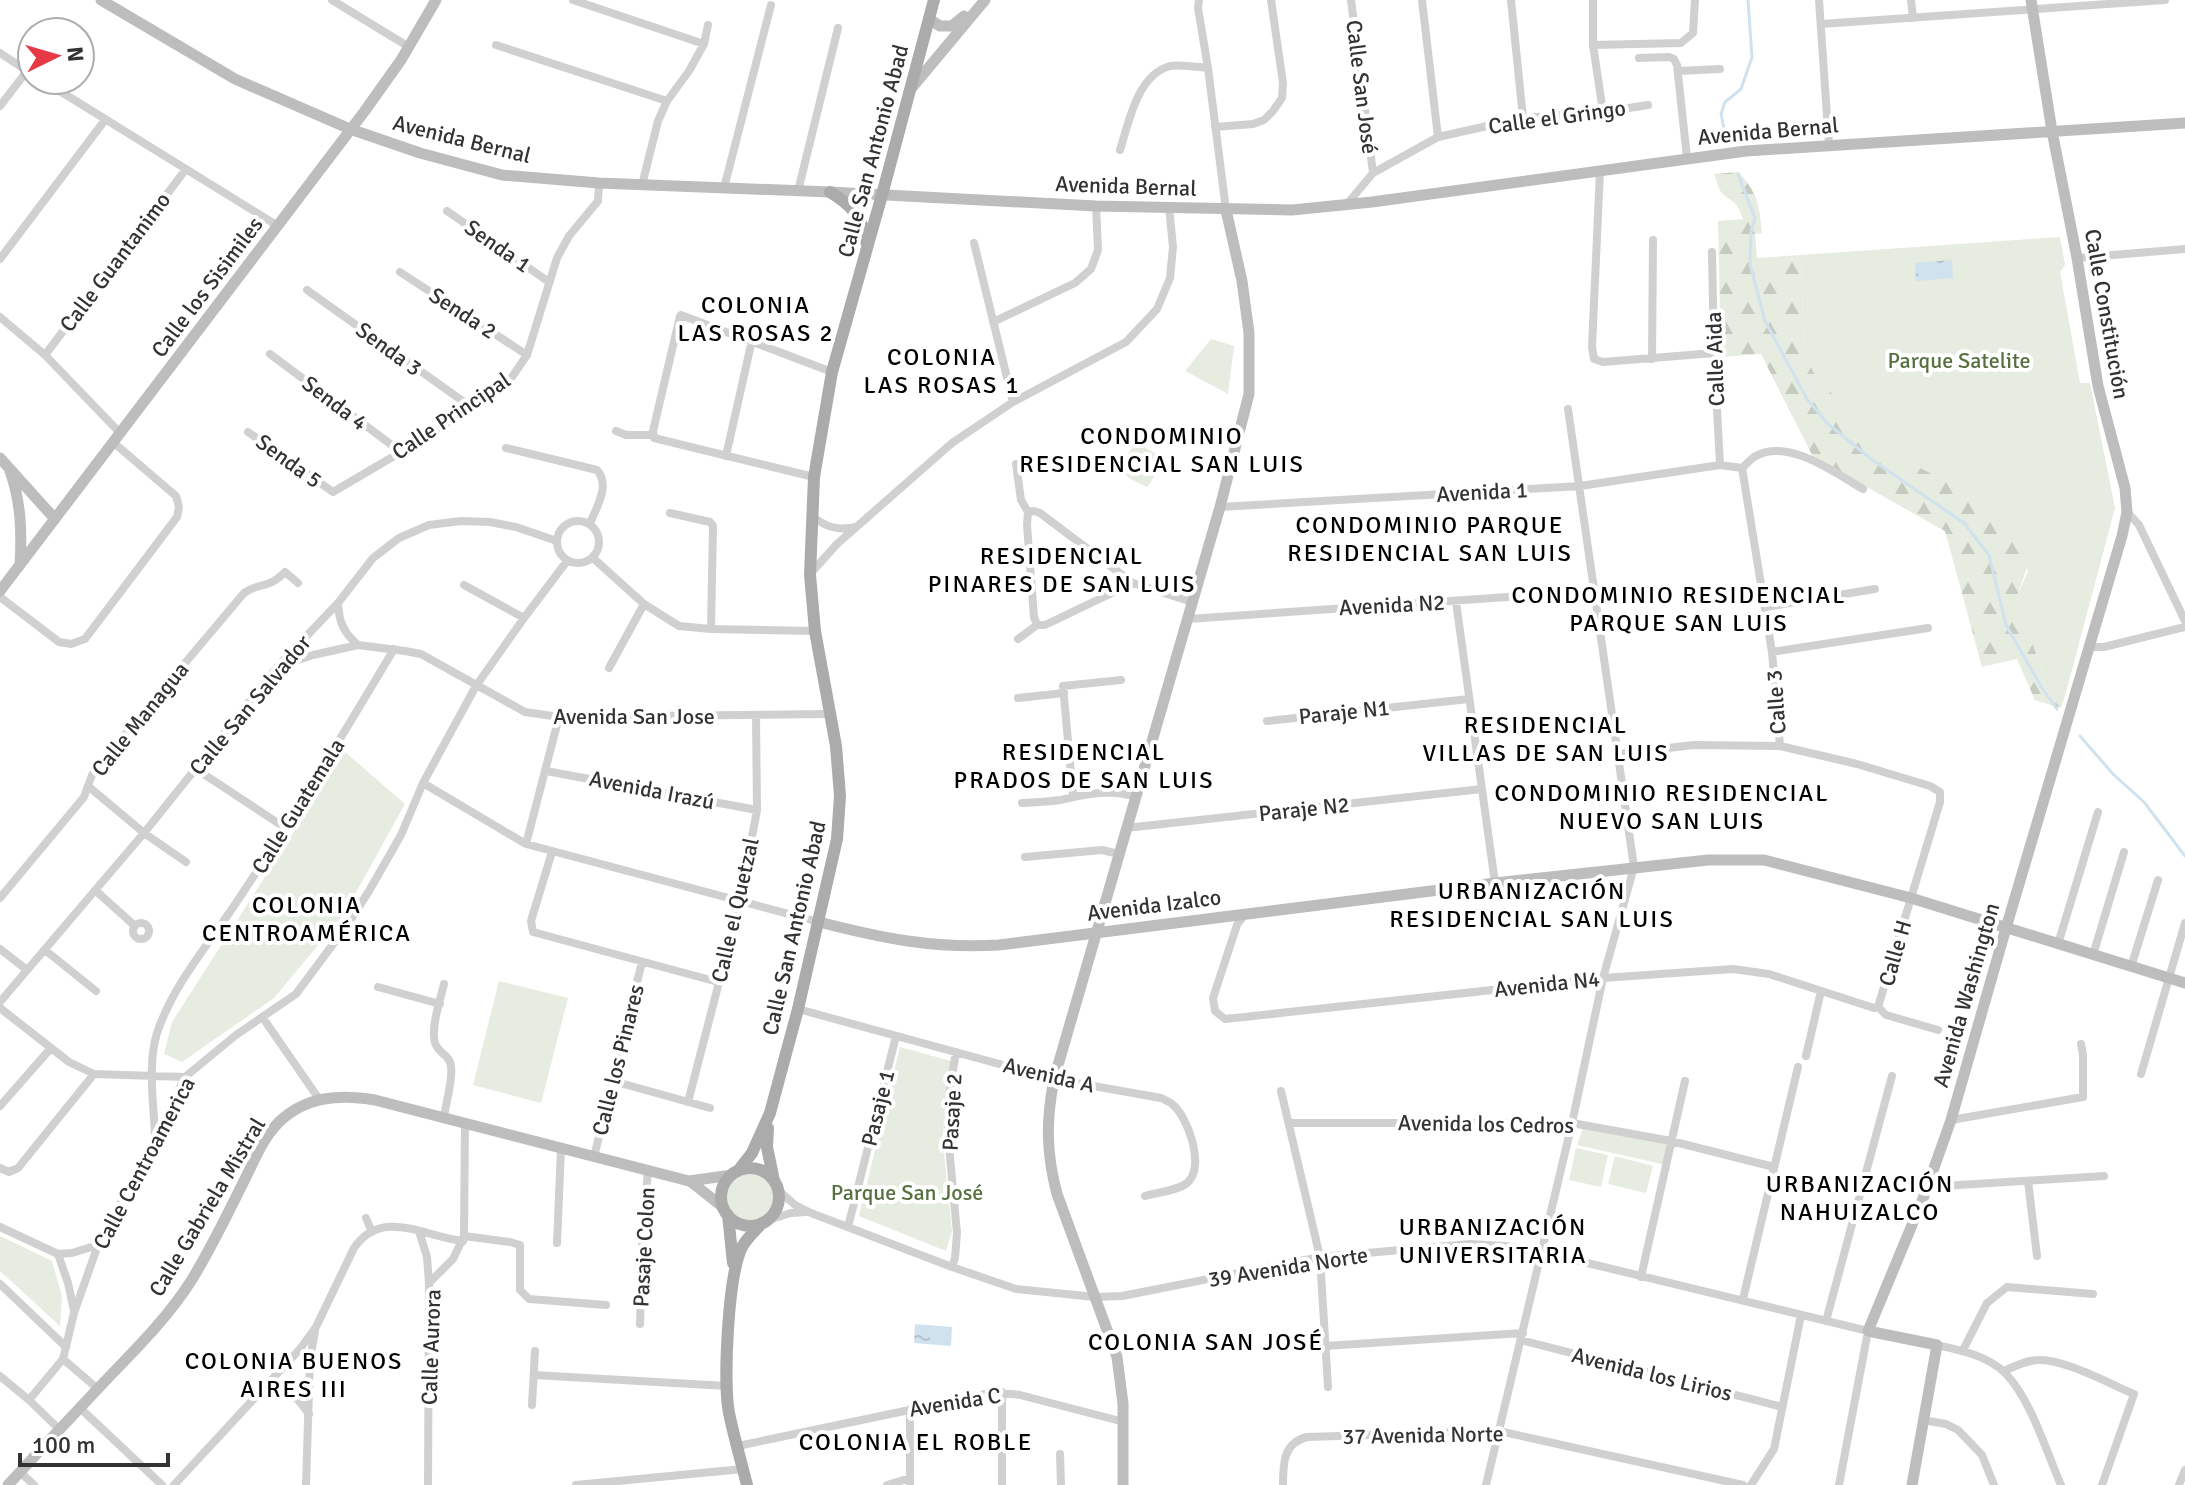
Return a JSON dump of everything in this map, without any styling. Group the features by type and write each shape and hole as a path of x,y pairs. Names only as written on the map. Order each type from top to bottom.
{"main road":[{"name":"Avenida Bernal","path":"101,0 235,79 350,129 420,153 502,175 599,183 1096,206 1292,210 1687,158 1829,145 2185,123"},
{"name":"Calle los Sisimiles","path":"0,594 350,129 409,47 436,0"},
{"name":"Calle San Antonio Abad","path":"735,1173 752,1153 770,1113 798,1009 837,839 839,778 831,714 815,631 810,575 814,477 832,372 934,0"},
{"path":"929,19 940,26 952,26 977,0"},
{"path":"910,90 985,0"},
{"name":"Calle Constitución","path":"2031,5 2098,386 2125,488 2127,512"},
{"path":"830,192 846,201 858,215 865,232 867,250"},
{"path":"1123,1485 1124,1422 1117,1357 1051,1171 1047,1128 1054,1079 1220,507 1249,394 1249,333 1242,281 1226,210"},
{"path":"0,458 55,519"},
{"path":"10,471 21,516 20,566"},
{"name":"Avenida Washington","path":"1868,1331 1951,1120 2127,512"},
{"name":"Avenida Izalco","path":"819,922 906,942 974,947 1634,867 1708,860 1764,860 1911,898 2185,983"},
{"name":"Calle Gabriela Mistral","path":"8,1485 144,1340 190,1283 264,1140 279,1122 298,1107 329,1096 353,1096 444,1117 689,1181 726,1211"},
{"name":"Calle San Antonio Abad","path":"770,1113 767,1147 776,1186"},
{"path":"734,1274 722,1191 735,1173 748,1168 757,1169 768,1175 776,1186 777,1208 743,1246 734,1274 727,1343 728,1410 747,1485"},
{"name":"Calle Gabriela Mistral","path":"689,1181 735,1173"},
{"path":"726,1211 736,1222 744,1225 765,1222"},
{"path":"1868,1331 1937,1345 1912,1485"}],"street":[{"path":"332,0 409,47"},
{"path":"573,0 704,44"},
{"path":"1199,0 1226,210"},
{"path":"1215,127 1253,124 1264,120 1282,98 1283,83 1271,0"},
{"name":"Calle San José","path":"1351,0 1373,173"},
{"path":"1422,0 1438,137"},
{"path":"1511,0 1523,118"},
{"path":"1593,0 1593,45 1603,112"},
{"path":"1593,45 1681,43 1693,33 1695,0"},
{"path":"1819,0 1829,145"},
{"path":"1911,0 1913,18"},
{"path":"1821,24 2031,5 2165,0"},
{"path":"724,188 771,5"},
{"path":"642,185 658,121 667,101 704,44 708,25"},
{"path":"798,191 838,28"},
{"path":"496,45 667,101"},
{"path":"1639,58 1674,59 1678,71 1687,158"},
{"path":"1120,150 1134,107 1155,73 1172,66 1208,68"},
{"path":"1678,71 1720,69"},
{"path":"0,106 16,87"},
{"path":"67,96 278,226"},
{"name":"Calle el Gringo","path":"1346,205 1373,173 1438,137 1523,118 1648,105"},
{"path":"0,259 105,120"},
{"name":"Calle Guantanimo","path":"45,355 186,169"},
{"path":"1600,171 1594,359 1603,362 1714,353"},
{"name":"Calle Principal","path":"329,491 337,491 401,452 506,383 518,371 527,355 563,245 598,201 599,183"},
{"path":"993,322 1075,283 1091,269 1098,250 1096,206"},
{"path":"810,575 824,557 952,443 1013,402 1126,342 1157,309 1170,278 1173,247 1169,207"},
{"name":"Senda 1","path":"447,211 549,282"},
{"path":"1652,359 1653,240"},
{"path":"974,243 1013,402"},
{"path":"2077,258 2185,249"},
{"name":"Calle Aida","path":"1712,252 1720,465"},
{"name":"Senda 2","path":"400,272 527,355"},
{"name":"Senda 3","path":"307,290 471,407"},
{"path":"653,436 680,316 832,372"},
{"path":"0,594 59,642 80,642 177,517 179,507 176,496 117,438 45,355 2,322"},
{"path":"726,456 752,340"},
{"name":"Senda 4","path":"270,354 401,452"},
{"path":"1486,1485 1603,978 1634,867 1568,409"},
{"path":"616,431 626,435 653,436 814,477"},
{"name":"Senda 5","path":"248,432 329,491"},
{"path":"506,448 597,470 603,477 604,486 590,524"},
{"path":"1742,468 1756,456 1788,452 1807,457 1863,489"},
{"path":"1016,464 1021,500 1028,512 1037,625"},
{"name":"Avenida 1","path":"1220,507 1580,486 1720,465 1742,468"},
{"name":"Calle 3","path":"1742,468 1766,607 1780,746"},
{"path":"1028,512 1040,513 1133,583 1192,602"},
{"name":"Calle Constitución","path":"2127,512 2139,525 2185,624"},
{"path":"670,513 710,522 713,526 711,629"},
{"path":"811,515 837,529 857,527"},
{"name":"Calle San Salvador","path":"0,1005 277,667 338,603 373,558 399,538 429,525 461,521 516,527 557,541"},
{"path":"577,521 590,524 599,538 593,558 580,563 567,561 558,550 560,531 567,524 577,521"},
{"path":"593,558 644,604 679,626 815,631"},
{"name":"Calle Centroamerica","path":"29,1400 63,1359 74,1313 98,1245 185,1077 236,1035 296,994 348,924 401,835 423,783 476,686 567,561"},
{"name":"Calle Managua","path":"0,898 84,797 99,765 244,593 273,583 285,572 298,583"},
{"path":"1018,639 1037,625 1045,625 1133,583"},
{"path":"464,585 524,618"},
{"path":"1766,607 1875,589"},
{"name":"Avenida N2","path":"1188,619 1595,591"},
{"path":"1456,602 1495,883"},
{"path":"338,603 339,620 346,635 358,645"},
{"path":"609,668 644,604"},
{"path":"2089,647 2104,647 2185,624"},
{"path":"1772,652 1928,628"},
{"name":"Avenida San Jose","path":"277,667 358,645 421,654 525,712 559,717 831,714"},
{"name":"Calle Guatemala","path":"155,1140 153,1075 157,1035 172,999 349,725 394,649"},
{"path":"1018,698 1121,680"},
{"path":"1064,690 1073,796"},
{"name":"Paraje N1","path":"1267,721 1469,699"},
{"name":"Calle el Quetzal","path":"688,1102 740,901 757,810 756,716"},
{"path":"526,844 559,717"},
{"path":"1619,754 1693,745 1780,746"},
{"name":"Calle H","path":"1780,746 1857,764 1930,786 1940,792 1940,802 1878,1007"},
{"path":"1022,751 1068,747"},
{"path":"196,769 284,827"},
{"name":"Avenida Irazú","path":"546,771 757,810"},
{"name":"Avenida Izalco","path":"423,783 526,844 819,922"},
{"path":"88,786 144,833 186,862"},
{"name":"Paraje N2","path":"1126,828 1482,789"},
{"path":"1022,803 1122,793 1135,797"},
{"path":"2058,944 2098,812"},
{"path":"1025,857 1102,850 1119,854"},
{"path":"552,852 531,921 533,932 718,982"},
{"path":"2093,955 2124,852"},
{"path":"2131,967 2158,880"},
{"path":"95,890 135,926"},
{"name":"Avenida N4","path":"1246,913 1237,925 1213,998 1215,1011 1225,1019 1603,978 1733,969 1769,974 1878,1007 1886,1015 1938,1030"},
{"path":"2141,1074 2185,923"},
{"path":"0,949 27,970"},
{"path":"45,950 96,991"},
{"name":"Calle los Pinares","path":"594,1157 642,962"},
{"path":"444,984 433,1033 437,1047 451,1063 444,1117"},
{"path":"378,987 440,1004"},
{"path":"1806,1056 1821,991"},
{"path":"0,1005 69,1062 94,1074 185,1077"},
{"name":"Avenida A","path":"798,1009 1054,1079 1161,1098 1173,1104 1183,1117 1195,1151 1195,1173 1189,1182 1179,1187 1145,1196"},
{"path":"263,1018 319,1099"},
{"name":"Pasaje 1","path":"848,1227 896,1036"},
{"path":"1951,1120 2083,1097 2081,1044"},
{"path":"0,1106 51,1048"},
{"name":"Pasaje 2","path":"952,1267 957,1233 948,1135 949,1094 956,1052"},
{"path":"1743,1299 1798,1067"},
{"path":"0,1168 9,1172 18,1168 94,1074"},
{"path":"1826,1321 1892,1076"},
{"path":"613,1081 710,1108"},
{"path":"1641,1277 1685,1081"},
{"path":"1281,1091 1320,1257 1328,1387"},
{"path":"174,1485 293,1357 316,1327 356,1244 372,1232 391,1225 448,1239 463,1238 465,1123"},
{"name":"Avenida los Cedros","path":"1289,1123 1572,1123 1671,1141 1774,1167"},
{"path":"557,1243 561,1149"},
{"name":"Pasaje Colon","path":"640,1324 648,1170"},
{"path":"1927,1187 2104,1176"},
{"path":"2028,1181 2037,1256"},
{"name":"39 Avenida Norte","path":"776,1186 795,1205 811,1213 1016,1289 1095,1297 1122,1296 1320,1257 1470,1244 1542,1252 1868,1331"},
{"name":"39 Avenida Norte","path":"765,1222 791,1213 811,1213"},
{"path":"366,1218 372,1232"},
{"path":"0,1227 58,1254 98,1245"},
{"path":"419,1231 427,1257 429,1283"},
{"name":"Calle Aurora","path":"428,1485 429,1283 453,1259 463,1238"},
{"name":"Pasaje Colon","path":"463,1238 520,1245 520,1290 529,1299 606,1305"},
{"path":"58,1254 74,1313"},
{"path":"0,1284 66,1347"},
{"path":"1963,1350 1987,1303 2007,1287 2093,1294"},
{"path":"1751,1485 1774,1449 1801,1315"},
{"path":"306,1485 310,1359 316,1327"},
{"name":"Avenida Washington","path":"1839,1485 1868,1331"},
{"name":"Avenida los Lirios","path":"1325,1346 1522,1337 1782,1407"},
{"path":"1937,1345 1963,1350 2004,1371 2022,1394 2061,1485"},
{"path":"532,1405 535,1351"},
{"path":"63,1359 98,1389"},
{"path":"2004,1371 2040,1360 2060,1363 2134,1394 2102,1485"},
{"path":"534,1375 727,1386"},
{"path":"0,1376 60,1430"},
{"path":"266,1386 288,1390 309,1414"},
{"path":"1002,1392 1002,1485"},
{"name":"Avenida C","path":"738,1446 1002,1392 1124,1422"},
{"path":"80,1408 162,1485"},
{"path":"887,1485 910,1481 910,1409"},
{"path":"1923,1420 1946,1424 1958,1430 1982,1455 1994,1485"},
{"name":"37 Avenida Norte","path":"1283,1485 1285,1453 1298,1439 1499,1431 1743,1485"},
{"path":"1060,1454 1061,1485"},
{"path":"576,1485 743,1469"},
{"path":"2179,1485 2185,1470"},
{"path":"20,1472 34,1485"}],"green space":[{"path":"1739,172 1754,193 1758,207 1762,233 1755,234 1757,258 1801,255 1804,353 1816,377 1883,448 2009,515 2023,527 2029,562 2017,596 2018,604 2044,675 2065,696 2061,708 2035,700 2017,659 1982,667 1945,531 1813,457 1761,354 1721,357 1718,221 1743,219 1737,205 1721,191 1714,174"},
{"name":"Parque Satelite","path":"2060,237 2065,265 2060,272 2080,383 2090,383 2115,508 2065,696 2044,675 2018,604 2017,596 2028,571 2009,515 1883,448 1816,377 1804,353 1801,255"},
{"path":"1211,339 1234,346 1228,394 1185,371"},
{"path":"1136,442 1166,460 1147,487 1130,479 1119,467"},
{"path":"345,752 405,804 344,914 274,998 182,1062 164,1054 172,1022"},
{"path":"499,981 568,998 541,1103 473,1085"},
{"name":"Parque San José","path":"900,1047 951,1061 945,1091 943,1142 952,1231 946,1251 859,1216"},
{"path":"1583,1128 1670,1144 1666,1165 1577,1145"},
{"path":"1576,1148 1608,1155 1601,1187 1569,1180"},
{"path":"1615,1156 1653,1166 1646,1193 1608,1184"},
{"path":"750,1173 767,1180 774,1197 767,1214 750,1221 733,1214 726,1197 733,1180"},
{"path":"0,1236 52,1261 62,1296 60,1326 0,1271"}],"water":[{"path":"1952,260 1953,278 1916,281 1915,263"},
{"path":"915,1324 952,1327 951,1346 914,1343"}],"waterway":[{"path":"1725,133 1721,114 1725,102 1741,89 1752,57 1748,0"},
{"path":"1738,174 1755,218 1751,232 1750,264 1765,321 1807,399 1827,423 1871,459 1964,523 1989,555 2006,625 2057,709"},
{"path":"2080,736 2113,774 2144,802 2185,856"}],"district":[{"name":"COLONIA LAS ROSAS 2","path":"756,319"},
{"name":"COLONIA LAS ROSAS 1","path":"942,371"},
{"name":"CONDOMINIO RESIDENCIAL SAN LUIS","path":"1162,450"},
{"name":"CONDOMINIO PARQUE RESIDENCIAL SAN LUIS","path":"1430,539"},
{"name":"RESIDENCIAL PINARES DE SAN LUIS","path":"1062,570"},
{"name":"CONDOMINIO RESIDENCIAL PARQUE SAN LUIS","path":"1679,609"},
{"name":"RESIDENCIAL VILLAS DE SAN LUIS","path":"1546,739"},
{"name":"RESIDENCIAL PRADOS DE SAN LUIS","path":"1084,766"},
{"name":"CONDOMINIO RESIDENCIAL NUEVO SAN LUIS","path":"1662,807"},
{"name":"URBANIZACIÓN RESIDENCIAL SAN LUIS","path":"1532,905"},
{"name":"COLONIA CENTROAMÉRICA","path":"307,919"},
{"name":"URBANIZACIÓN NAHUIZALCO","path":"1860,1198"},
{"name":"URBANIZACIÓN UNIVERSITARIA","path":"1493,1241"},
{"name":"COLONIA SAN JOSÉ","path":"1206,1342"},
{"name":"COLONIA BUENOS AIRES III","path":"294,1375"},
{"name":"COLONIA EL ROBLE","path":"916,1442"}]}
